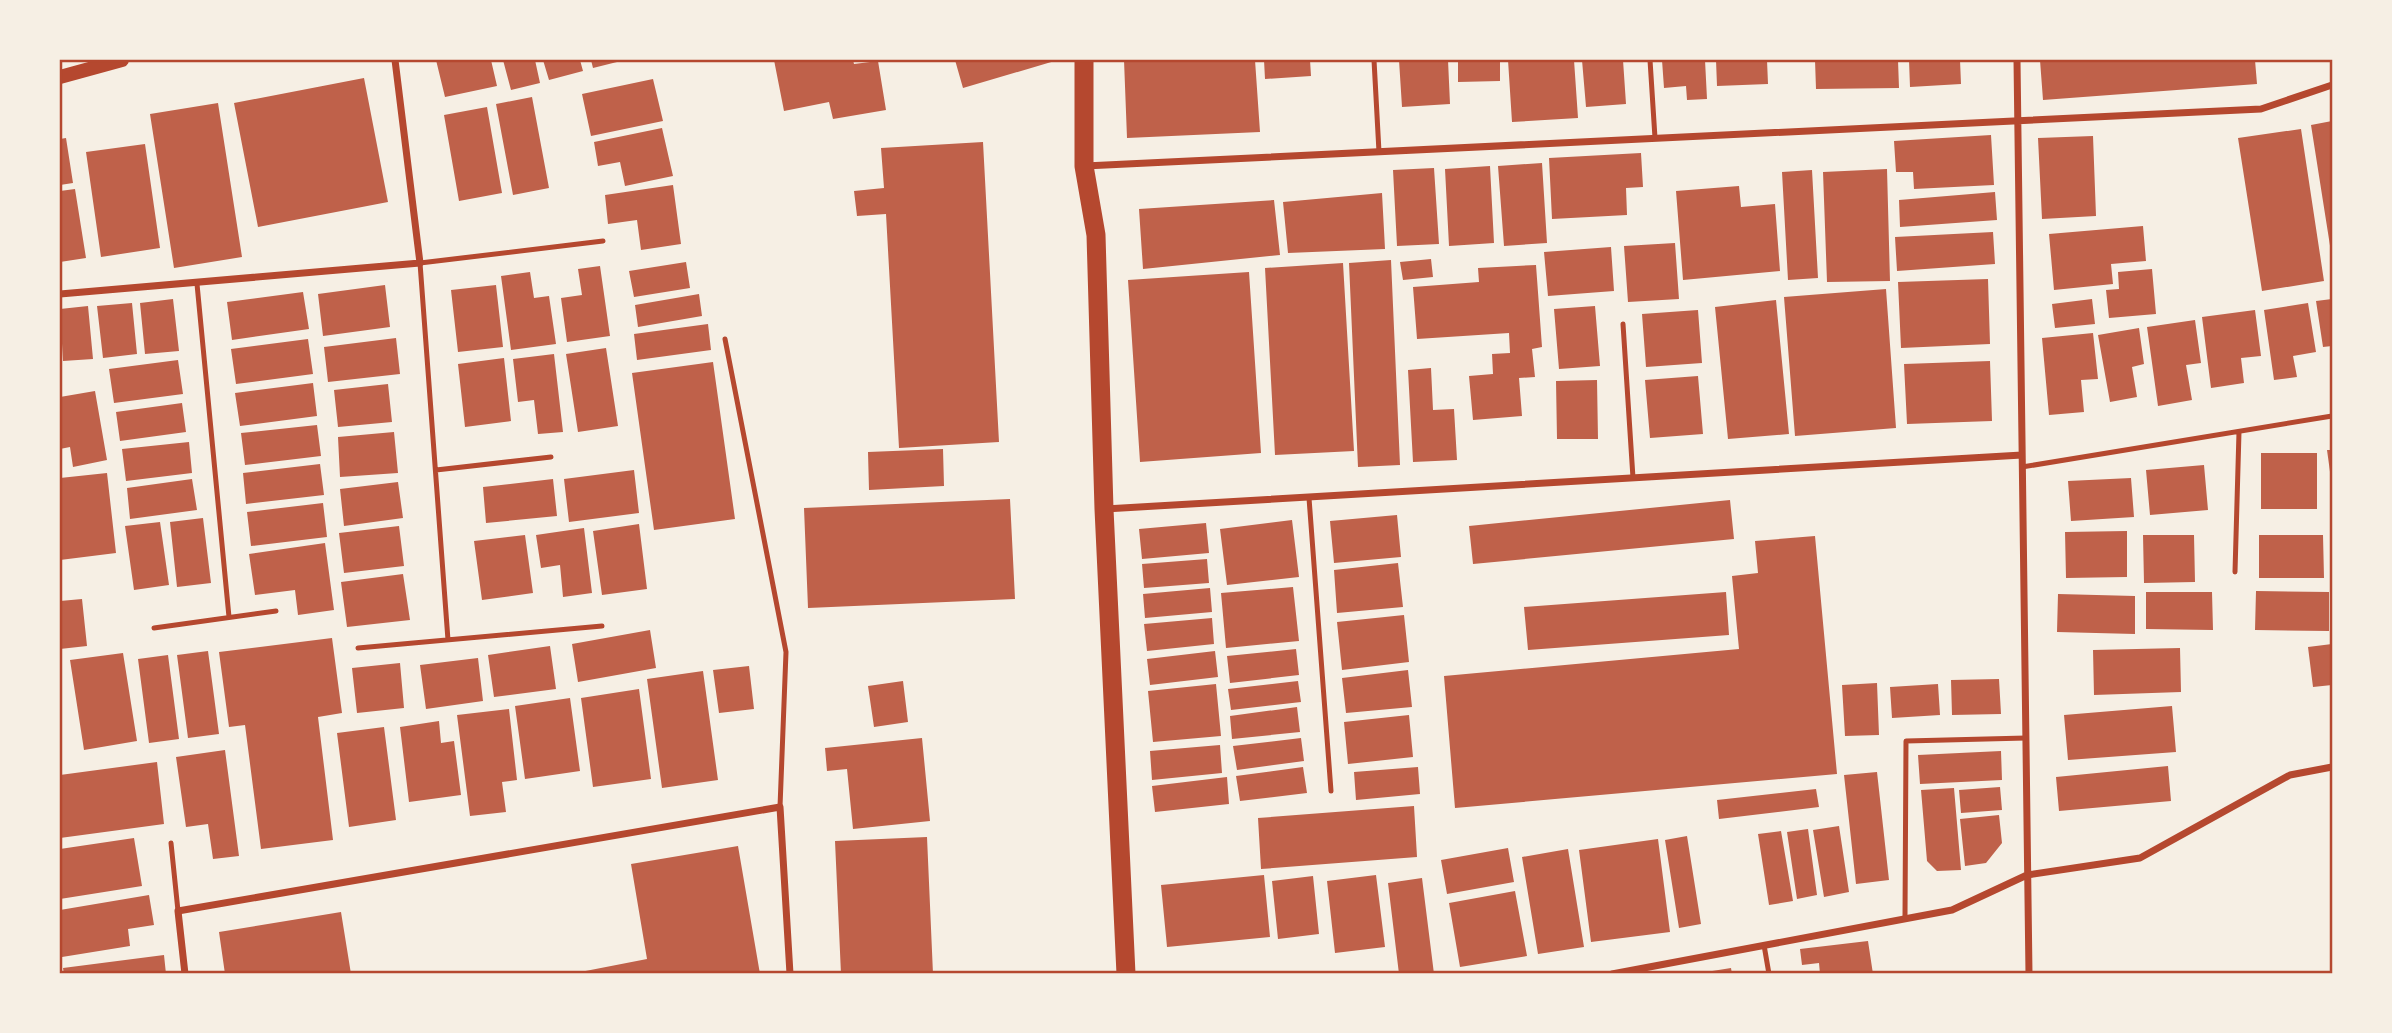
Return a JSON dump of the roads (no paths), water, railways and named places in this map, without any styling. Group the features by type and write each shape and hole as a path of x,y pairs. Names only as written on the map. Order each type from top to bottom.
{"highway":[{"path":"1084,60 1084,166 1096,235 1104,509 1126,974"}],"main road":[{"path":"60,77 122,60"}],"street":[{"path":"60,294 420,263 395,60"},
{"path":"2017,60 2029,974"},
{"path":"1084,166 2261,109 2333,85"},
{"path":"1104,509 2022,455"},
{"path":"1612,974 1952,910 2028,874 2140,858 2290,775 2333,767"},
{"path":"185,974 178,911 780,807 790,974"}],"lane":[{"path":"1374,60 1379,152"},
{"path":"1650,60 1654,138"},
{"path":"448,640 420,263 603,241"},
{"path":"197,284 229,617"},
{"path":"1623,324 1633,479"},
{"path":"725,339 786,652 780,807"},
{"path":"2022,467 2333,416"},
{"path":"2235,572 2239,432"},
{"path":"436,470 551,457"},
{"path":"1309,498 1331,791"},
{"path":"154,628 276,611"},
{"path":"358,648 602,626"},
{"path":"1905,918 1906,741 2026,738"},
{"path":"171,843 178,911"},
{"path":"1764,945 1769,974"}]}
